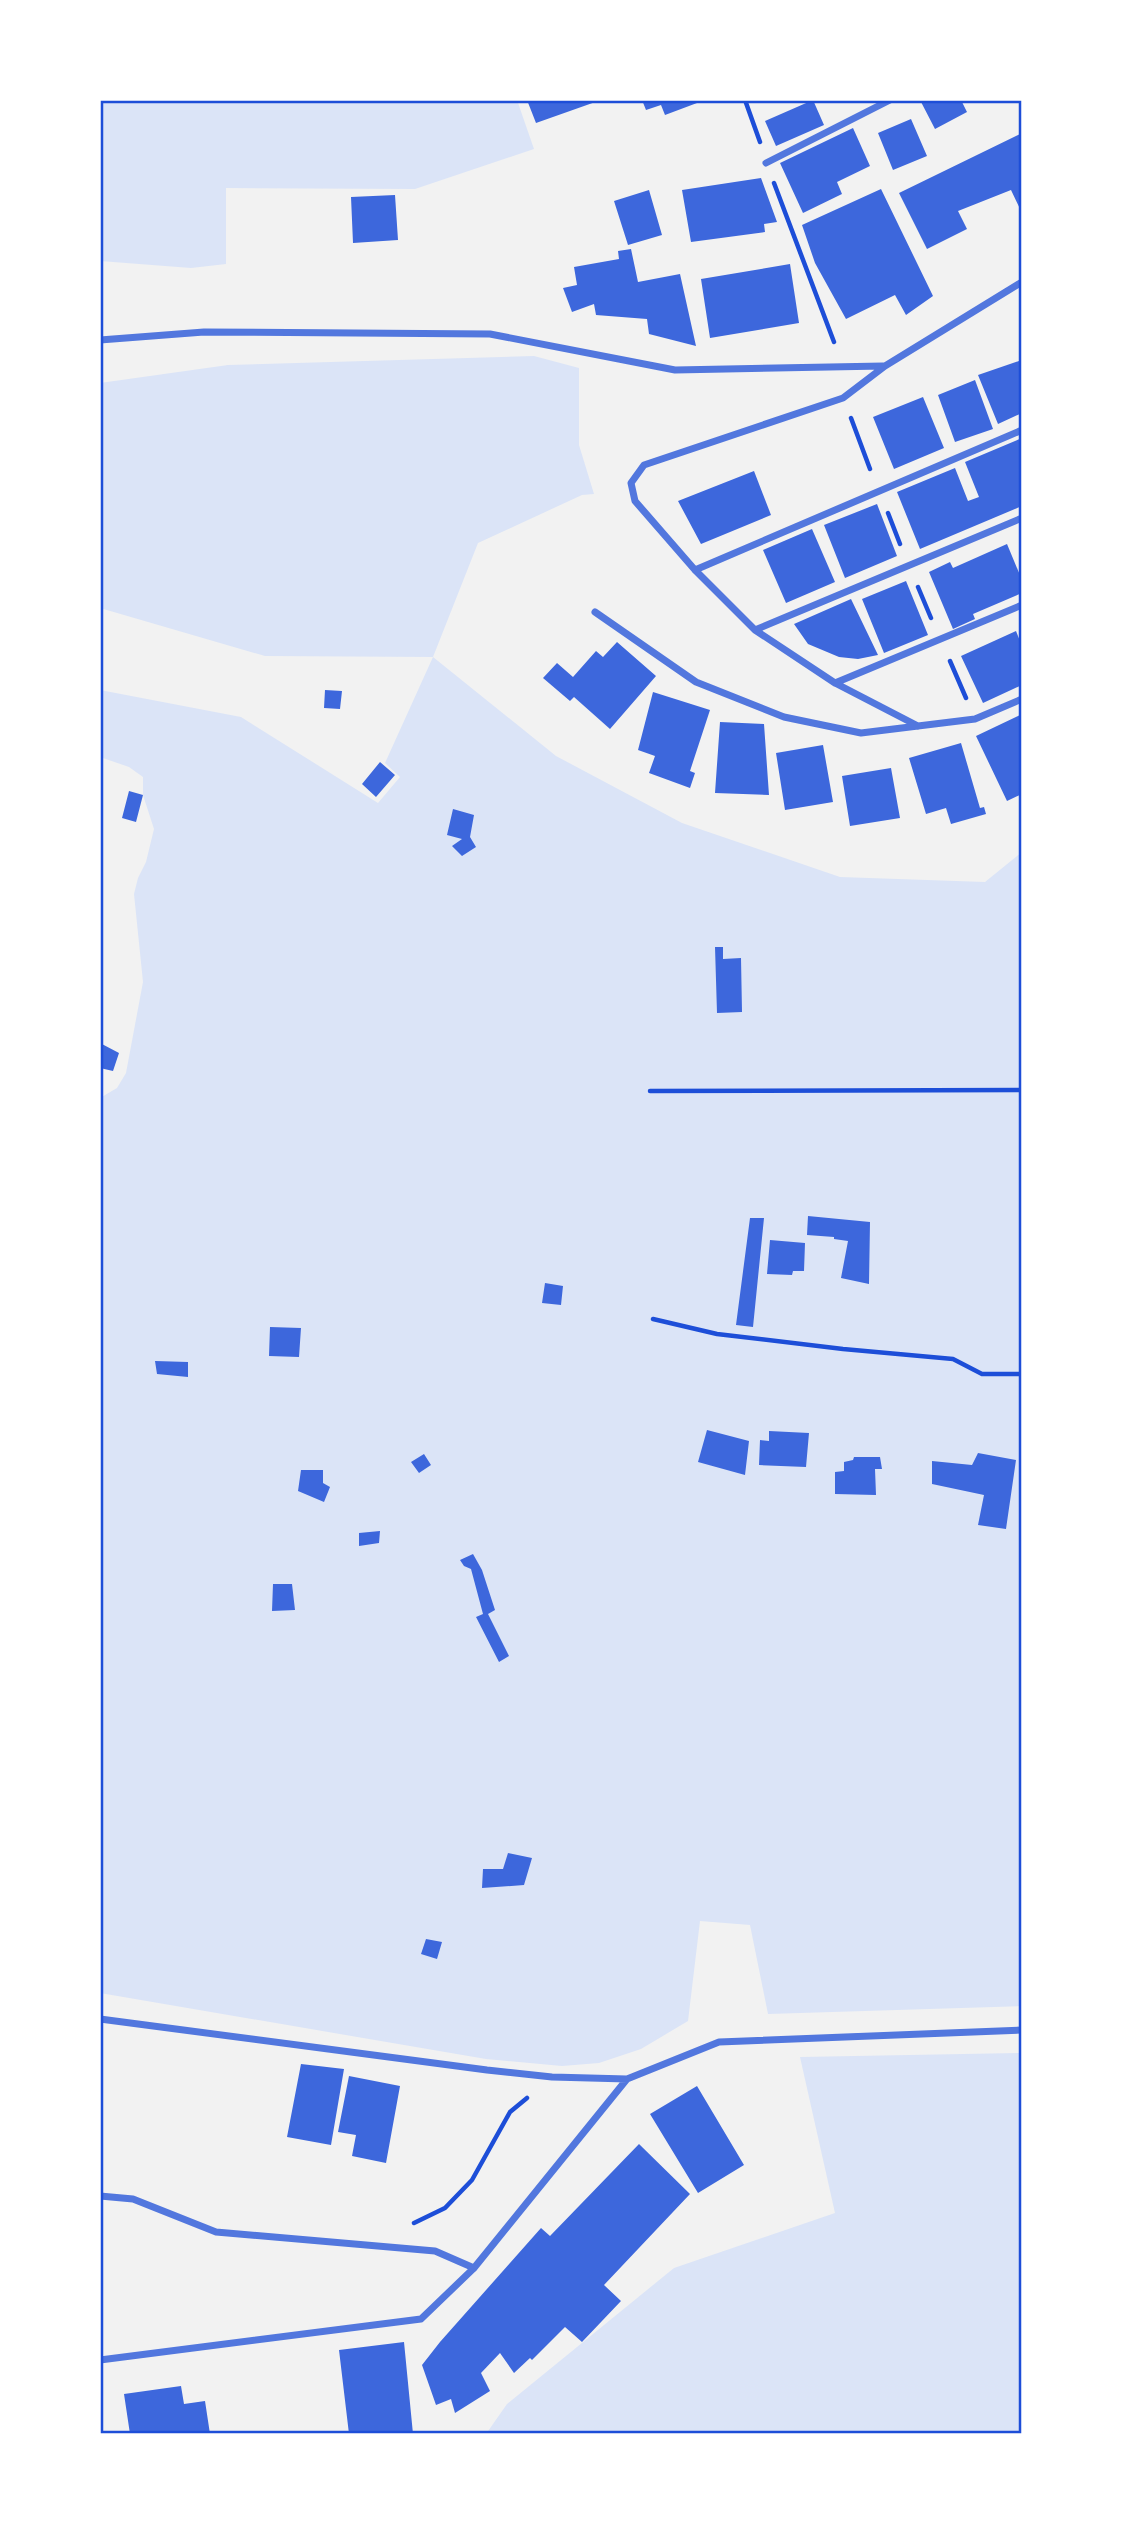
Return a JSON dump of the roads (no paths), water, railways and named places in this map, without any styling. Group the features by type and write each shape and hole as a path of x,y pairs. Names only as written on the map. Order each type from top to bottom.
{"street":[{"path":"766,163 890,100"},
{"path":"918,726 835,683 755,630 695,570 635,501 631,483 644,465 843,398 885,366 1022,282"},
{"path":"100,340 204,332 490,334 675,370 885,366"},
{"path":"695,570 1022,429"},
{"path":"755,630 1022,518"},
{"path":"835,683 1022,604"},
{"path":"595,612 696,682 784,718 861,733 975,719 1022,699"},
{"path":"100,2019 552,2077 626,2079 719,2042 1022,2030"},
{"path":"100,2360 421,2319 474,2269 626,2079"},
{"path":"100,2196 133,2199 216,2232 435,2250 474,2269"}]}
